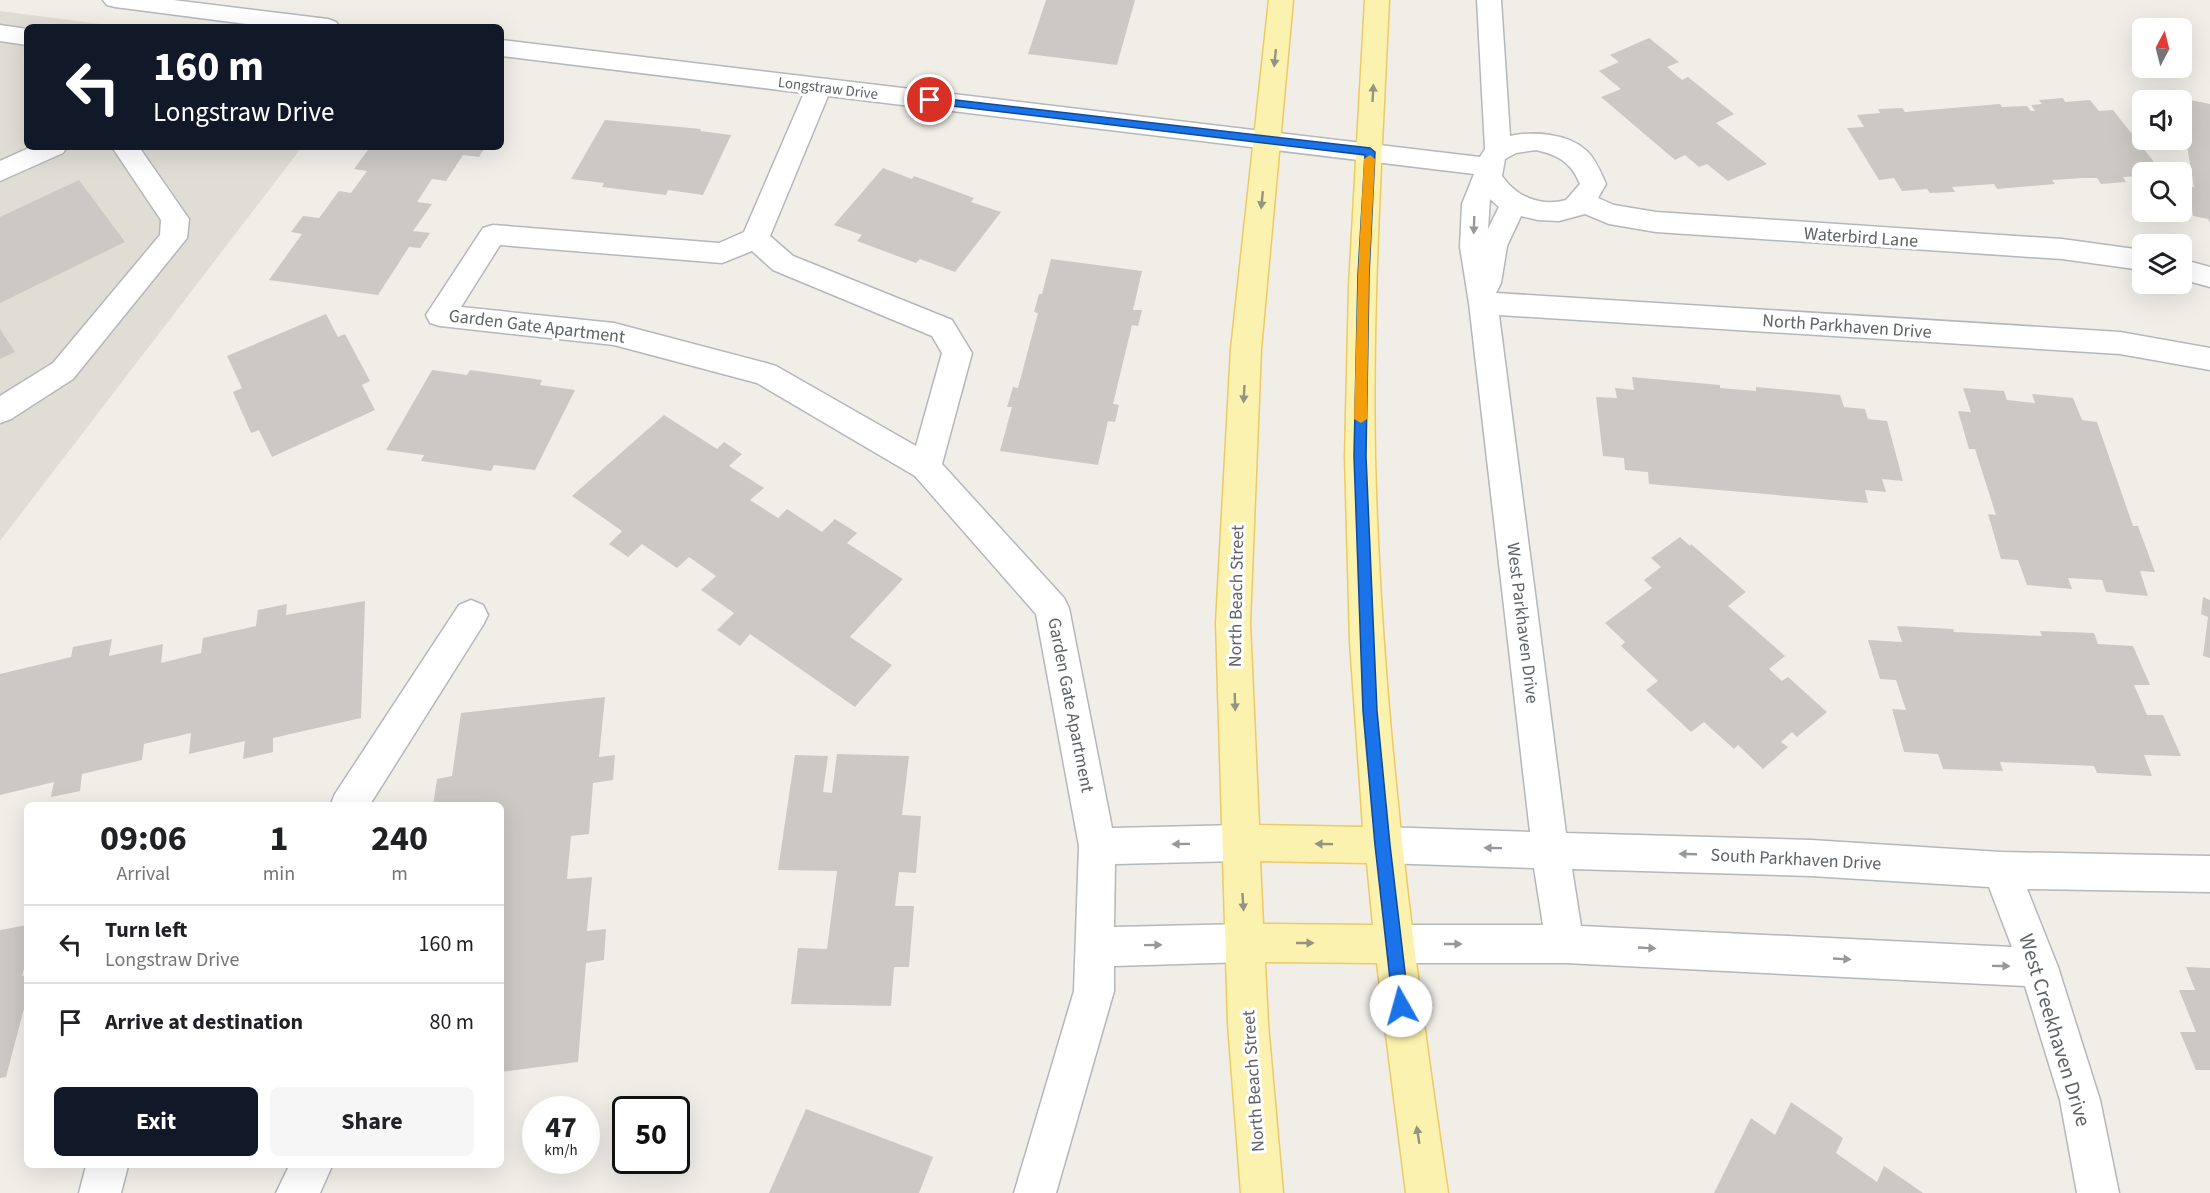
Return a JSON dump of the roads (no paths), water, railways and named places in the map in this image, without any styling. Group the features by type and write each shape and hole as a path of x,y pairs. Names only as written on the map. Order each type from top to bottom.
{"main road":[{"name":"North Beach Street","path":"1262,1193 1248,1024 1233,623 1246,349 1281,0"},
{"path":"1377,0 1363,275 1360,456 1370,711 1382,845 1408,1069 1427,1193"},
{"path":"1240,843 1382,845"},
{"path":"1246,943 1394,944"}],"street":[{"path":"115,0 280,24"},
{"path":"264,23 284,0"},
{"name":"West Parkhaven Drive","path":"1489,0 1492,162 1475,204 1474,247 1483,303 1550,849 1565,944"},
{"path":"0,33 24,37"},
{"name":"Longstraw Drive","path":"504,48 1370,152"},
{"path":"819,87 755,238 783,263 942,328 957,353 926,467"},
{"path":"1536,141 1564,148 1585,164 1593,184 1583,202 1574,208 1559,211 1529,209 1514,204 1503,196 1489,177 1492,162 1509,145 1536,141"},
{"path":"0,172 48,150"},
{"path":"0,411 63,371 173,238 175,219 127,150"},
{"path":"1370,152 1492,162"},
{"name":"Waterbird Lane","path":"1583,202 1609,214 1656,222 2062,249 2132,259"},
{"name":"West Parkhaven Drive","path":"1483,303 1493,246 1514,204"},
{"name":"Garden Gate Apartment","path":"755,238 722,253 493,235 440,315 614,334 766,374 926,467 1052,608 1096,846 1094,991 1035,1193"},
{"path":"2192,272 2210,277"},
{"name":"North Parkhaven Drive","path":"1483,303 2120,343 2210,359"},
{"path":"351,802 471,615"},
{"path":"1096,846 1240,843"},
{"name":"South Parkhaven Drive","path":"1382,845 1811,858 2001,870 2210,874"},
{"name":"West Creekhaven Drive","path":"2001,870 2039,967 2080,1100 2098,1193"},
{"path":"1095,947 1246,943"},
{"path":"1394,944 1565,944 2039,967"},
{"path":"100,1193 106,1168"},
{"path":"297,1193 310,1168"}]}
